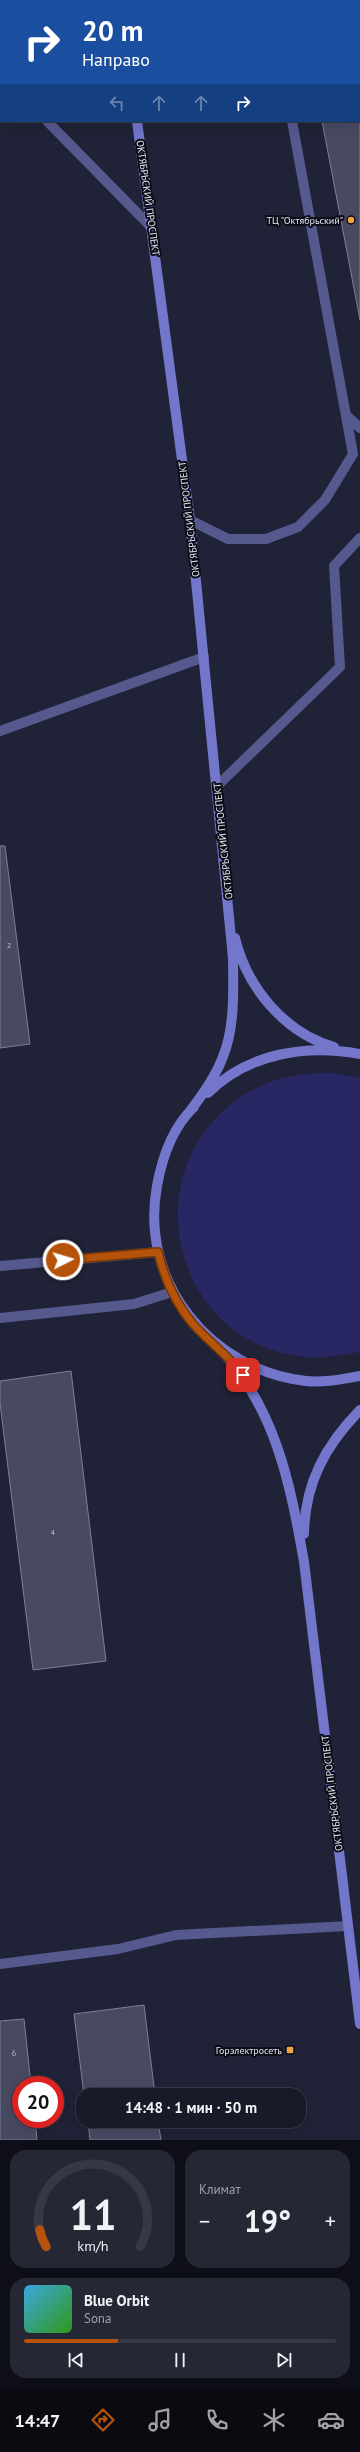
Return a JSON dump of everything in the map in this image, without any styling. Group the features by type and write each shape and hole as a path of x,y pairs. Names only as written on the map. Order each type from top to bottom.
{"main road":[{"name":"ОКТЯБРЬСКИЙ ПРОСПЕКТ","path":"138,122 190,520 230,918 234,996 232,1030 227,1049 217,1071 207,1090 190,1111"},
{"name":"ОКТЯБРЬСКИЙ ПРОСПЕКТ","path":"230,918 236,942 246,966 271,1007 287,1022 311,1038 332,1047 360,1054"},
{"path":"360,1054 335,1050 303,1050 269,1057 239,1070 213,1087 190,1111 171,1140 159,1171 154,1202 154,1235 161,1267 172,1292 193,1323 217,1346 245,1364 275,1375 307,1381 338,1380 360,1376"},
{"name":"ОКТЯБРЬСКИЙ ПРОСПЕКТ","path":"217,1346 236,1366 250,1385 274,1435 294,1505 304,1562 360,2024"},
{"name":"ОКТЯБРЬСКИЙ ПРОСПЕКТ","path":"304,1562 305,1506 311,1483 320,1462 332,1442 360,1410"}],"lane":[{"path":"47,122 152,228"},
{"path":"190,520 228,539 266,539 298,526 325,500 353,454 292,122"},
{"path":"346,415 360,428"},
{"path":"217,786 340,667 334,566 360,538"},
{"path":"0,731 204,657"},
{"path":"0,1266 158,1252"},
{"path":"0,1318 134,1304 172,1292"},
{"path":"0,1964 118,1949 176,1935 348,1926"}],"shaded area":[{"path":"333,1073 360,1078 360,1352 312,1357 292,1355 282,1353 246,1338 218,1315 196,1286 183,1253 178,1217 182,1181 195,1147 218,1116 238,1099 260,1086 290,1076"}],"building":[{"name":"ТЦ \"Октябрьский\"","path":"322,122 360,122 360,320"},
{"path":"0,846 5,846 30,1044 0,1048"},
{"path":"71,1371 106,1661 33,1670 0,1403 0,1381"},
{"path":"144,2005 154,2088 83,2088 74,2014"},
{"path":"24,2019 30,2076 12,2076 12,2128 36,2128 37,2140 0,2140 0,2021"},
{"path":"89,2128 159,2128 161,2140 90,2140"}],"place":[{"name":"ТЦ \"Октябрьский\"","path":"351,220"},
{"name":"Горэлектросеть","path":"290,2050"}],"route":[{"path":"63,1260 158,1252 161,1267 175,1297 193,1323 217,1346 243,1375"}]}
